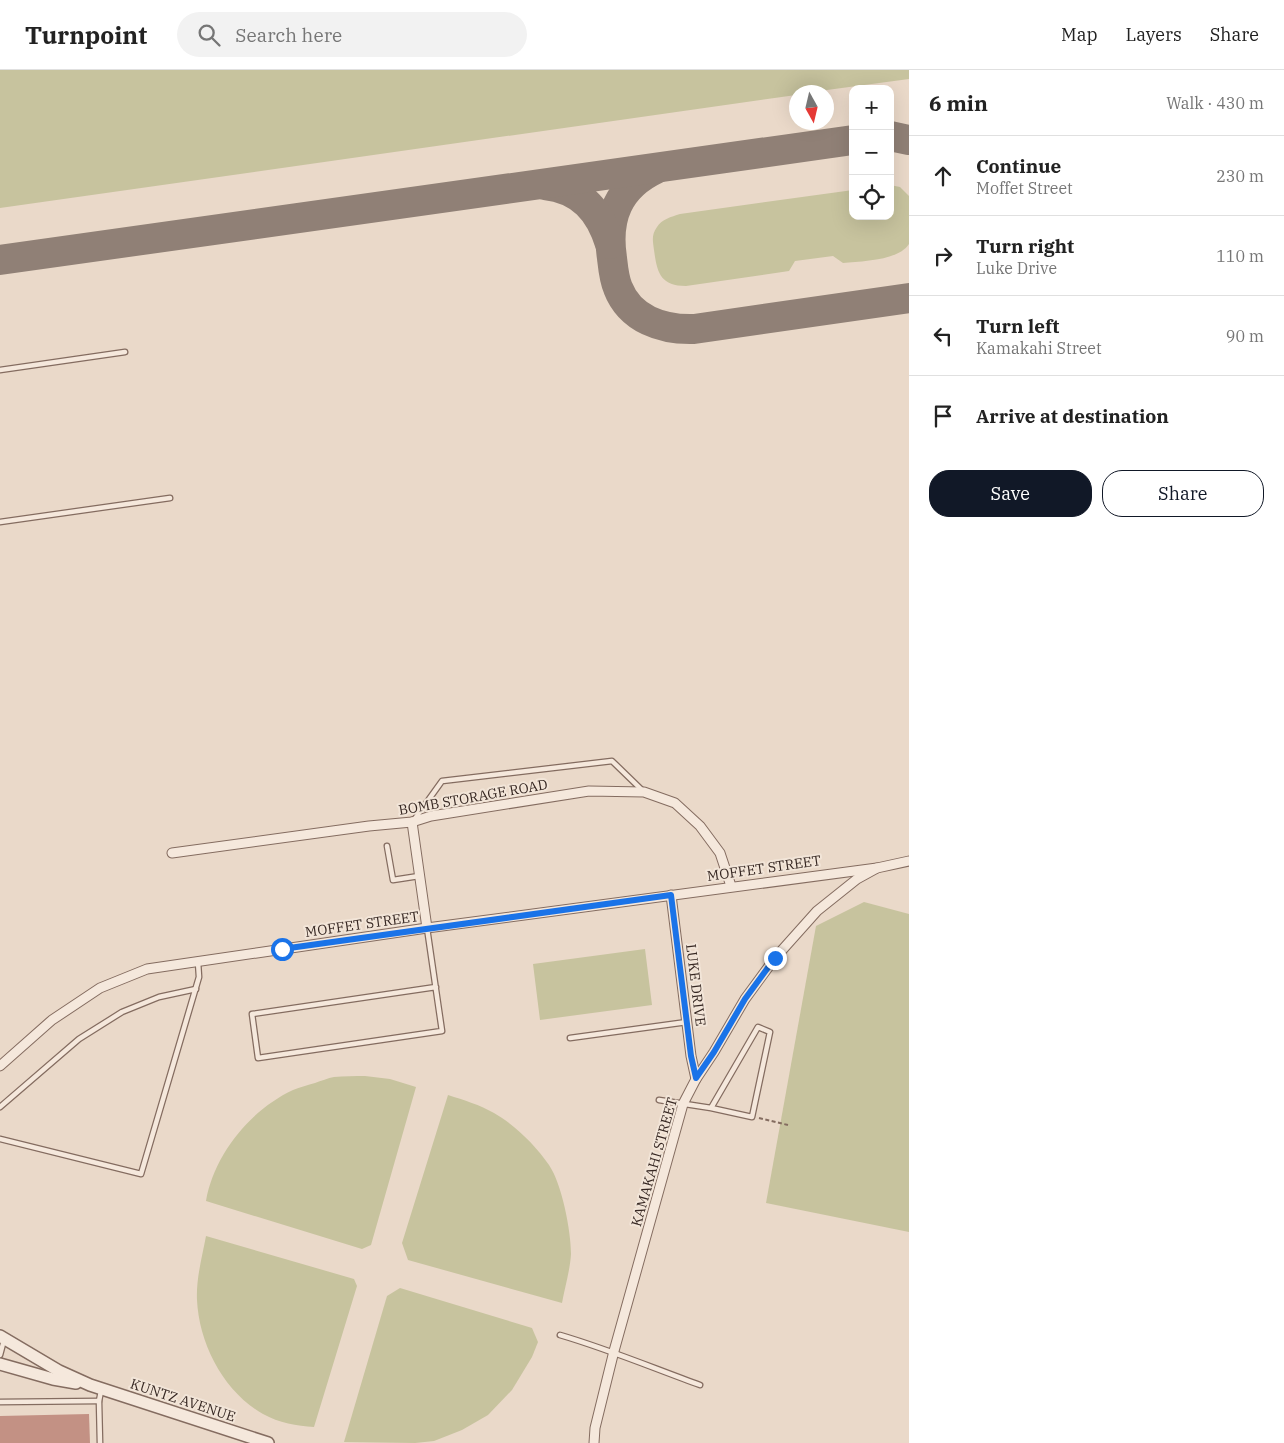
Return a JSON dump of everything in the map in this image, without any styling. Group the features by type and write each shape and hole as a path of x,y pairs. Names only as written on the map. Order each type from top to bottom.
{"street":[{"name":"BOMB STORAGE ROAD","path":"172,853 369,826 412,822 431,816 589,791 644,792 675,803 700,826 720,853 731,886"},
{"path":"412,822 427,928"},
{"name":"KAMAKAHI STREET","path":"594,1443 595,1428 614,1352 683,1104 696,1078 714,1052 745,999 775,958 817,911 857,879 877,868 909,862"},
{"name":"MOFFET STREET","path":"0,1066 52,1020 100,988 147,969 427,928 877,868"},
{"name":"LUKE DRIVE","path":"671,895 696,1078"},
{"name":"KUNTZ AVENUE","path":"2,1337 60,1371 90,1385 100,1395 268,1443"},
{"name":"KUNTZ AVENUE","path":"0,1364 52,1379 90,1385"}],"lane":[{"path":"0,370 124,352"},
{"path":"0,522 170,498"},
{"path":"412,822 442,781 612,761 644,792"},
{"path":"387,846 392,880 419,876"},
{"path":"427,928 436,987 442,1031 258,1058 252,1014 436,987"},
{"path":"0,1139 141,1174 199,978 198,962"},
{"path":"0,1107 79,1040 122,1012 159,997 196,989"},
{"path":"570,1038 687,1022"},
{"path":"659,1100 752,1117 770,1032 758,1027 711,1108"},
{"path":"560,1335 614,1352 700,1385"},
{"path":"0,1355 2,1337"},
{"path":"0,1402 100,1395 100,1443"}],"path":[{"path":"752,1117 788,1125"}],"shaded area":[{"path":"0,70 909,70 909,79 864,85 849,85 849,87 834,89 834,85 789,85 789,96 0,208"},
{"path":"894,186 900,187 909,196 909,244 897,254 869,261 843,263 833,256 795,261 789,271 686,286 677,285 670,283 661,276 655,258 653,236 659,224 670,217 680,214 849,191 849,220 894,220"},
{"path":"864,902 909,914 909,1232 766,1203 816,926"},
{"path":"645,949 652,1005 540,1020 533,964"},
{"path":"365,1076 390,1079 416,1087 371,1245 362,1249 206,1201 210,1184 226,1151 236,1136 262,1109 301,1087 334,1077"},
{"path":"448,1095 494,1113 510,1124 538,1151 554,1173 565,1208 571,1244 570,1266 562,1303 408,1260 402,1243"},
{"path":"206,1236 354,1279 357,1286 314,1427 288,1424 263,1414 249,1405 237,1393 216,1365 208,1350 203,1333 197,1300 198,1276"},
{"path":"400,1288 532,1328 538,1342 532,1357 512,1390 488,1415 462,1430 434,1441 415,1443 344,1442 387,1296"}],"building":[{"path":"89,1414 90,1443 0,1443 0,1416"}],"taxiway":[{"path":"894,137 909,140"},
{"path":"0,260 849,141"},
{"path":"656,169 643,176 624,195 617,205 611,230 613,265 618,288 623,299 639,315 659,325 694,329 909,298"},
{"path":"545,185 569,191 587,204 601,221 610,244"}],"route":[{"path":"282,949 671,895 691,1056 696,1078 714,1052 745,999 775,958"}]}
